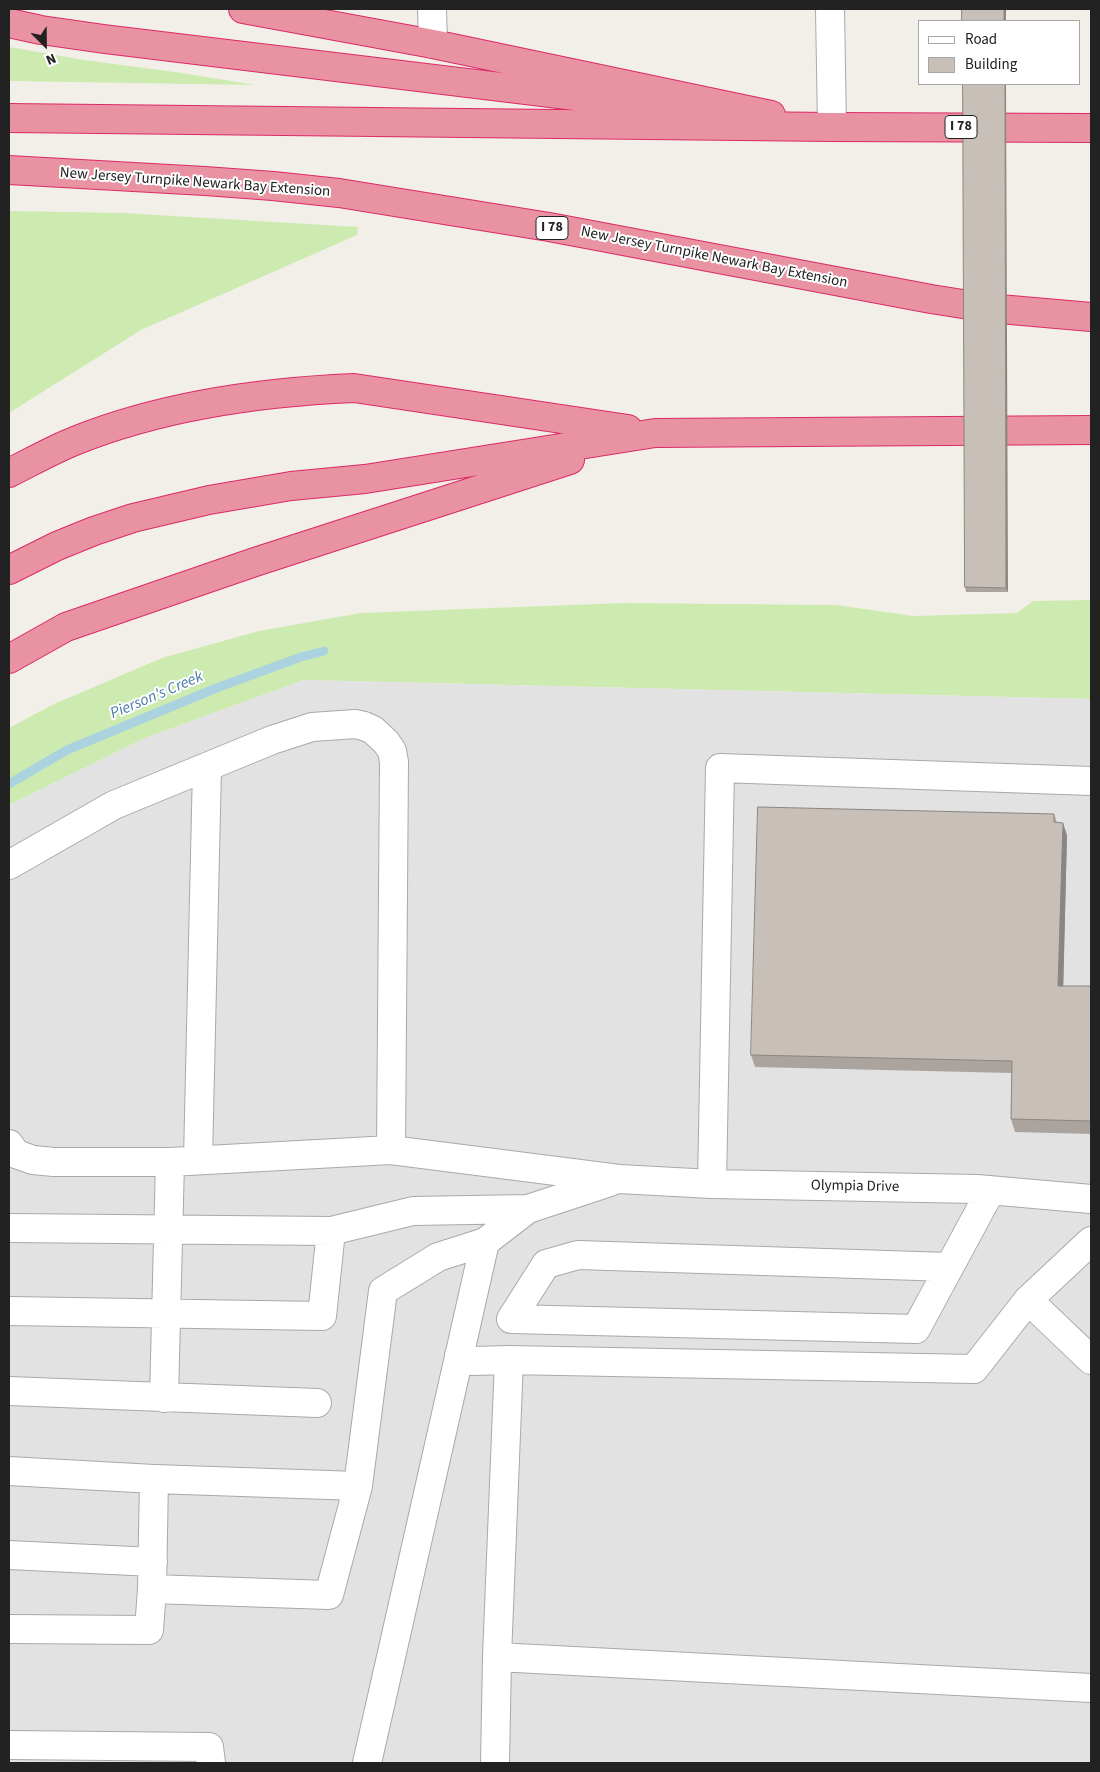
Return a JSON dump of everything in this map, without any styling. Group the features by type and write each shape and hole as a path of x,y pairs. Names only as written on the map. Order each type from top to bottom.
{"highway":[{"path":"243,9 433,44 832,127"},
{"path":"9,23 41,30 124,41 832,127"},
{"name":"I 78","path":"9,118 1091,128"},
{"name":"New Jersey Turnpike Newark Bay Extension","path":"9,170 215,182 339,193 549,228 931,299 988,308 1091,317"},
{"path":"9,473 76,440 163,412 260,395 308,390 354,388 655,433"},
{"path":"9,570 57,546 94,531 133,518 209,500 291,486 365,479 655,433 1090,430"},
{"path":"9,659 66,627 256,562 655,433"}],"street":[{"path":"432,9 433,44"},
{"path":"830,9 832,127"},
{"path":"9,865 114,805 272,740 312,727 355,724 364,726 380,735 392,751 394,762 391,1150"},
{"path":"198,1159 207,768"},
{"path":"712,1184 720,768 1091,781"},
{"name":"Olympia Drive","path":"9,1144 16,1154 33,1160 54,1162 170,1162 391,1150 619,1179 712,1184 991,1190 1091,1199"},
{"path":"164,1398 170,1162"},
{"path":"9,1228 331,1231 412,1211 528,1209 619,1179"},
{"path":"949,1267 578,1255 546,1264 511,1319 916,1329 991,1190"},
{"path":"152,1589 329,1595 358,1486 383,1291 438,1257 485,1242 528,1209"},
{"path":"9,1311 322,1316 331,1231"},
{"path":"459,1355 471,1361 509,1360 974,1369 1028,1300 1091,1241"},
{"path":"367,1763 485,1242"},
{"path":"1028,1300 1091,1360"},
{"path":"495,1763 497,1658 509,1360"},
{"path":"9,1390 317,1403"},
{"path":"9,1472 358,1486"},
{"path":"9,1629 149,1630 153,1562 154,1479"},
{"path":"9,1556 153,1562"},
{"path":"497,1658 1091,1688"},
{"path":"9,1745 209,1747 211,1763"}],"green space":[{"path":"9,47 84,60 255,85 9,81"},
{"path":"9,211 123,213 358,227 357,235 141,330 9,413"},
{"path":"1091,600 1091,699 304,680 145,738 9,805 9,728 54,704 162,658 259,631 361,613 624,603 836,605 913,616 1017,613 1033,601"}],"shaded area":[{"path":"304,680 1091,699 1091,1763 9,1763 9,805 145,738"}],"building":[{"path":"962,9 1004,9 1004,20 962,20"},
{"path":"963,85 1005,85 1006,588 965,587"},
{"path":"758,807 1054,814 1054,822 1063,823 1058,986 1091,986 1091,1121 1011,1119 1012,1061 751,1055"}],"waterway":[{"name":"Pierson's Creek","path":"9,784 67,750 219,687 301,657 324,651"}]}
